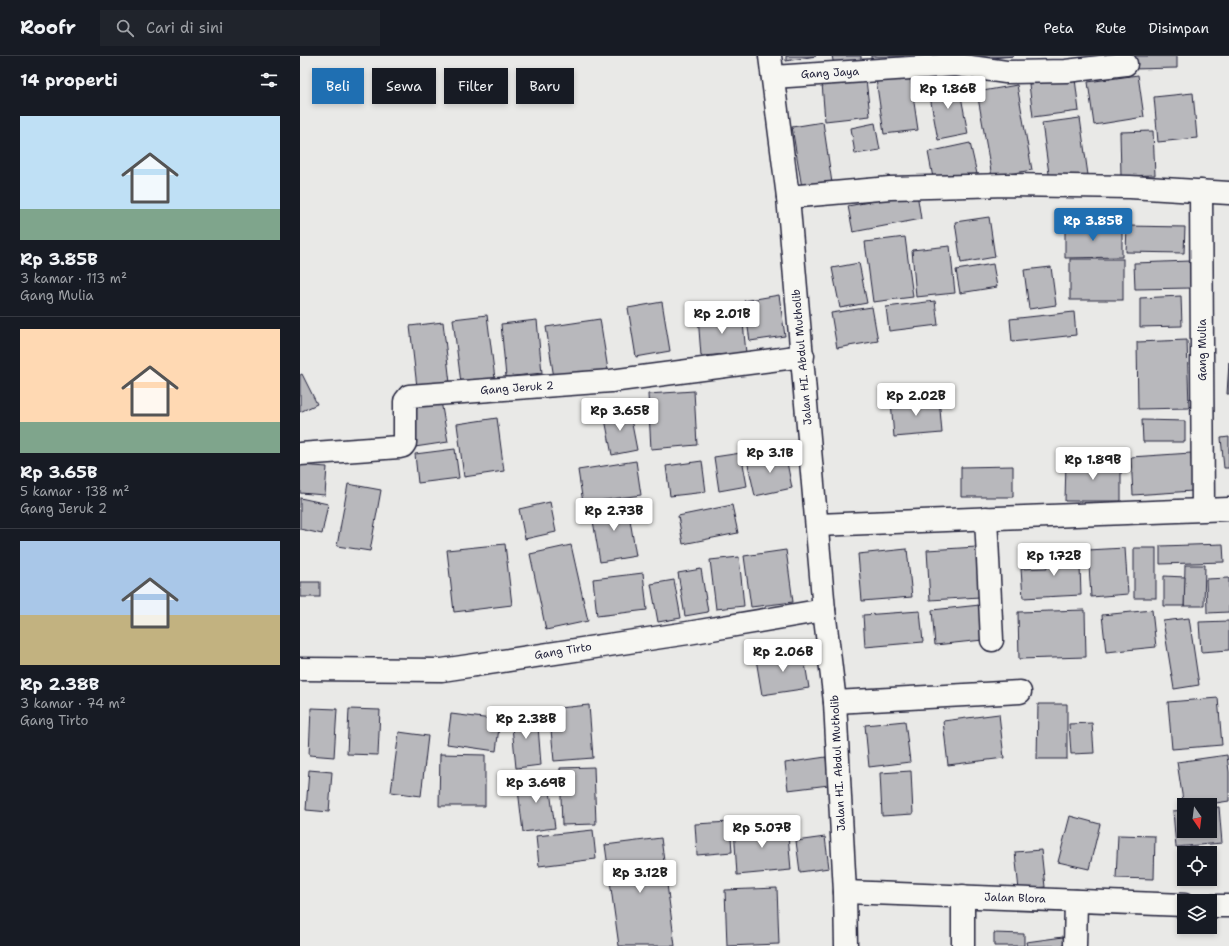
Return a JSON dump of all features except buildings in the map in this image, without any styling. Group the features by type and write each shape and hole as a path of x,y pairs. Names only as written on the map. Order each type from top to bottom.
{"street":[{"name":"Gang Jaya","path":"771,66 955,61 1006,72 1066,71 1126,64"},
{"name":"Jalan HI. Abdul Mutholib","path":"771,66 788,197 824,610 835,702 845,892 846,946"},
{"path":"788,197 890,188 1007,185 1130,187 1229,193"},
{"name":"Gang Mulia","path":"1201,191 1203,509"},
{"name":"Gang Jeruk 2","path":"300,454 403,446 405,443 405,401 409,396 611,381 803,356"},
{"path":"817,525 1229,508"},
{"path":"986,518 992,640"},
{"name":"Gang Tirto","path":"300,669 442,670 688,633 824,610"},
{"path":"835,702 1020,692"},
{"name":"Jalan Blora","path":"845,892 1177,905"},
{"path":"963,896 963,946"},
{"path":"1075,946 1076,901"},
{"path":"1217,906 1229,906"}]}
